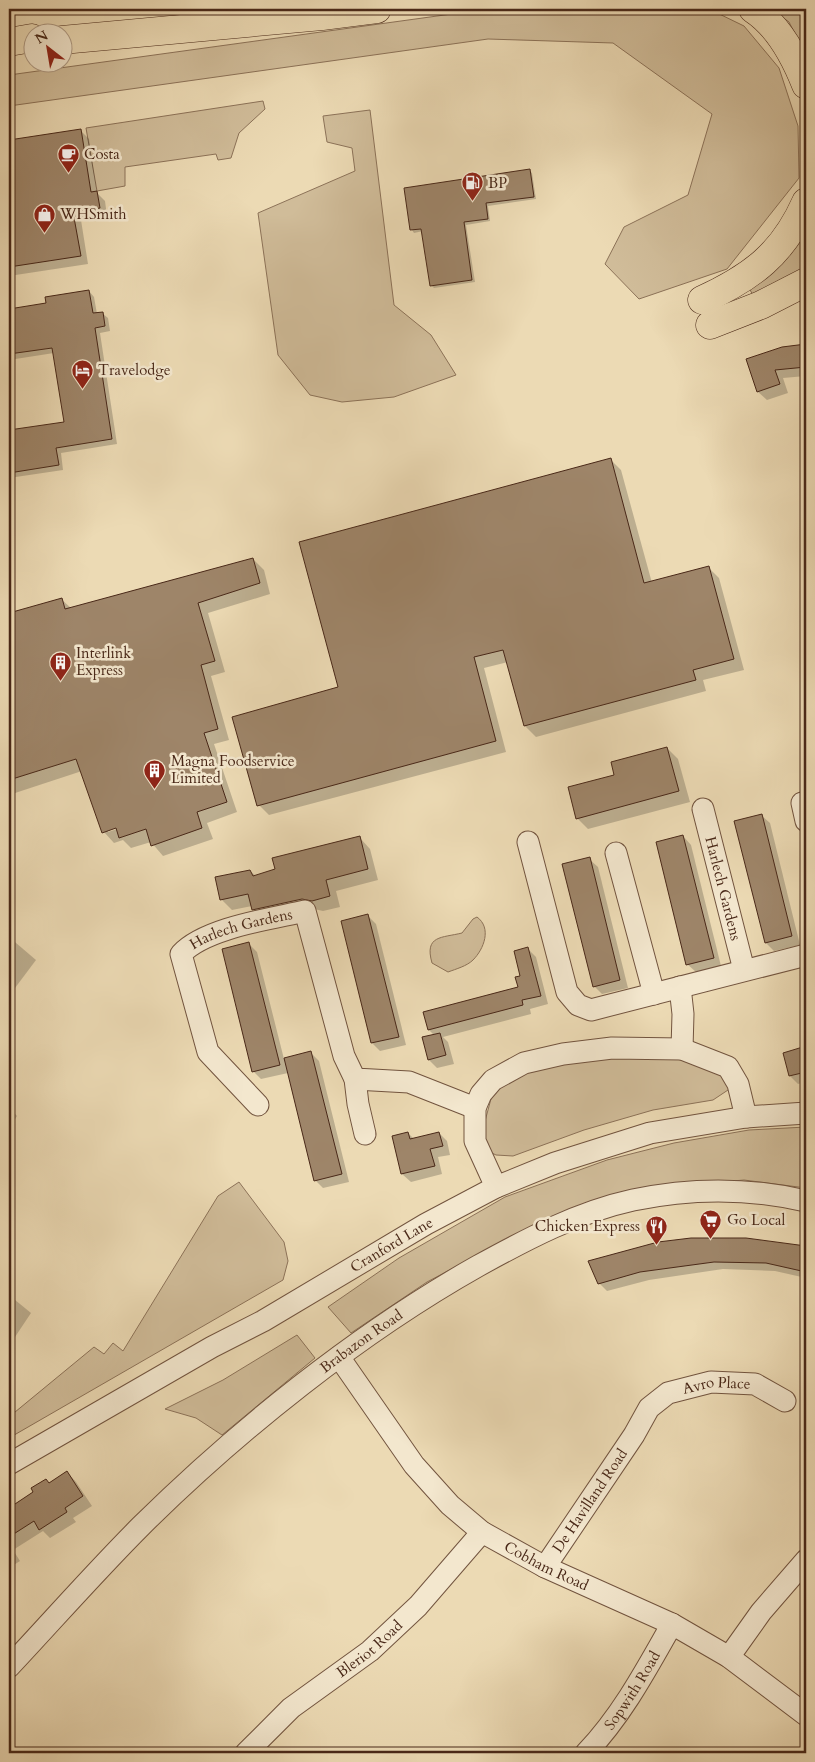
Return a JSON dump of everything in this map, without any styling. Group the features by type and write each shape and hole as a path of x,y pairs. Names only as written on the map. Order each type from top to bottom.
{"highway":[{"path":"72,31 200,9"},
{"path":"72,39 378,9"},
{"path":"753,9 783,38 806,85"},
{"path":"9,44 22,41"},
{"path":"9,44 22,43"},
{"path":"702,300 747,277 773,254 797,222 806,202"},
{"path":"710,326 761,305 806,282"}],"street":[{"name":"Harlech Gardens","path":"703,809 744,970"},
{"path":"528,842 567,992 578,1005 591,1010 806,955"},
{"path":"616,853 654,994"},
{"name":"Harlech Gardens","path":"258,1105 208,1052 181,954 190,944 206,936 305,910 344,1056 355,1079 358,1104 365,1134"},
{"path":"680,987 683,1014 682,1049"},
{"path":"496,1187 475,1141 475,1108 481,1094 493,1080 524,1063 562,1054 612,1048 682,1049 728,1067 742,1094 746,1116"},
{"path":"355,1079 409,1082 475,1108"},
{"name":"Cranford Lane","path":"9,1464 212,1347 263,1321 426,1224 496,1187 555,1163 625,1140 683,1126 746,1116 806,1112"},
{"name":"Brabazon Road","path":"9,1667 142,1525 237,1439 339,1357 432,1292 550,1227 633,1200 708,1191 784,1196 806,1201"},
{"name":"Cobham Road","path":"339,1357 414,1465 450,1505 482,1532 545,1567 672,1624 729,1657 806,1715"},
{"name":"Avro Place","path":"634,1435 649,1408 668,1393 711,1382 755,1384 785,1401"},
{"name":"De Havilland Road","path":"545,1567 634,1435"},
{"name":"Bleriot Road","path":"247,1753 291,1708 370,1651 418,1606 482,1532"},
{"path":"729,1657 761,1612 806,1560"},
{"name":"Sopwith Road","path":"586,1753 601,1737 635,1689 672,1624"}],"shaded area":[{"path":"488,9 709,9 744,26 779,68 798,126 799,178 727,269 639,299 605,264 624,227 688,195 712,114 613,43 488,39 9,106 9,75 31,72 72,72 72,66"},
{"path":"771,9 806,9 806,56 789,22"},
{"path":"263,101 265,109 239,133 231,158 218,160 216,154 125,167 125,186 97,191 86,128"},
{"path":"370,110 394,305 431,335 456,375 394,397 342,402 310,395 278,355 258,213 355,171 352,148 327,142 323,116"},
{"path":"806,222 806,269 754,297 749,288"},
{"path":"477,917 484,927 485,938 473,960 465,966 448,972 432,963 430,947 436,939 462,933 473,919"},
{"path":"641,1057 679,1059 704,1064 724,1077 731,1088 713,1100 653,1110 584,1130 513,1156 496,1155 490,1152 486,1143 484,1125 492,1095 512,1078 542,1068 582,1060"},
{"path":"806,1127 806,1188 744,1180 630,1190 546,1219 427,1282 351,1333 328,1307 399,1258 505,1197 607,1160 674,1143 749,1130"},
{"path":"239,1182 284,1242 288,1261 283,1280 9,1438 9,1417 94,1347 104,1354 113,1343 123,1351 218,1196"},
{"path":"297,1335 315,1358 222,1435 196,1418 165,1409 223,1380"}],"building":[{"path":"81,129 91,192 97,191 100,208 73,212 81,256 9,267 9,140"},
{"path":"530,169 534,197 486,203 488,219 464,222 472,280 430,286 421,229 410,230 404,188"},
{"name":"Travelodge","path":"89,290 93,313 103,312 105,326 95,328 112,439 56,448 59,465 9,473 9,430 64,422 52,348 9,354 9,309 46,303 45,297"},
{"path":"806,344 806,367 775,370 780,384 757,392 746,359 782,347"},
{"path":"611,458 644,583 709,566 734,659 693,670 696,680 524,726 503,650 474,657 496,741 257,806 232,717 338,687 299,542"},
{"path":"253,558 260,583 198,603 215,661 201,665 218,729 204,733 227,802 197,812 202,828 151,846 146,829 119,838 116,828 102,833 76,759 9,780 9,613 62,598 65,609"},
{"path":"667,747 679,791 576,819 568,787 614,775 611,762"},
{"path":"762,814 792,936 765,943 734,821"},
{"path":"683,835 714,958 686,965 656,842"},
{"path":"360,836 368,869 326,880 330,896 312,901 302,899 252,910 248,894 220,900 215,877 250,870 253,876 275,869 272,858"},
{"path":"590,857 620,980 593,987 562,864"},
{"path":"368,914 399,1037 371,1043 341,921"},
{"path":"249,942 280,1065 252,1072 222,949"},
{"path":"528,947 541,996 522,1000 523,1005 428,1030 423,1012 518,987 515,977 520,976 514,951"},
{"path":"440,1033 446,1055 428,1060 422,1037"},
{"path":"806,1046 806,1072 789,1076 783,1053"},
{"path":"311,1051 342,1174 314,1181 284,1058"},
{"path":"408,1132 410,1139 439,1132 443,1146 430,1149 435,1166 401,1174 392,1136"},
{"path":"691,1238 746,1238 806,1246 806,1272 766,1263 714,1262 640,1272 598,1284 588,1261 658,1242"},
{"path":"67,1471 83,1496 65,1508 67,1512 39,1530 34,1521 9,1537 9,1508 33,1492 31,1488 46,1479 49,1483"}],"place":[{"name":"Costa","path":"68,173"},
{"name":"BP","path":"472,202"},
{"name":"WHSmith","path":"44,233"},
{"name":"Travelodge","path":"82,389"},
{"name":"Interlink Express","path":"60,681"},
{"name":"Magna Foodservice Limited","path":"155,789"},
{"name":"Go Local","path":"711,1239"},
{"name":"Chicken Express","path":"656,1245"}]}
